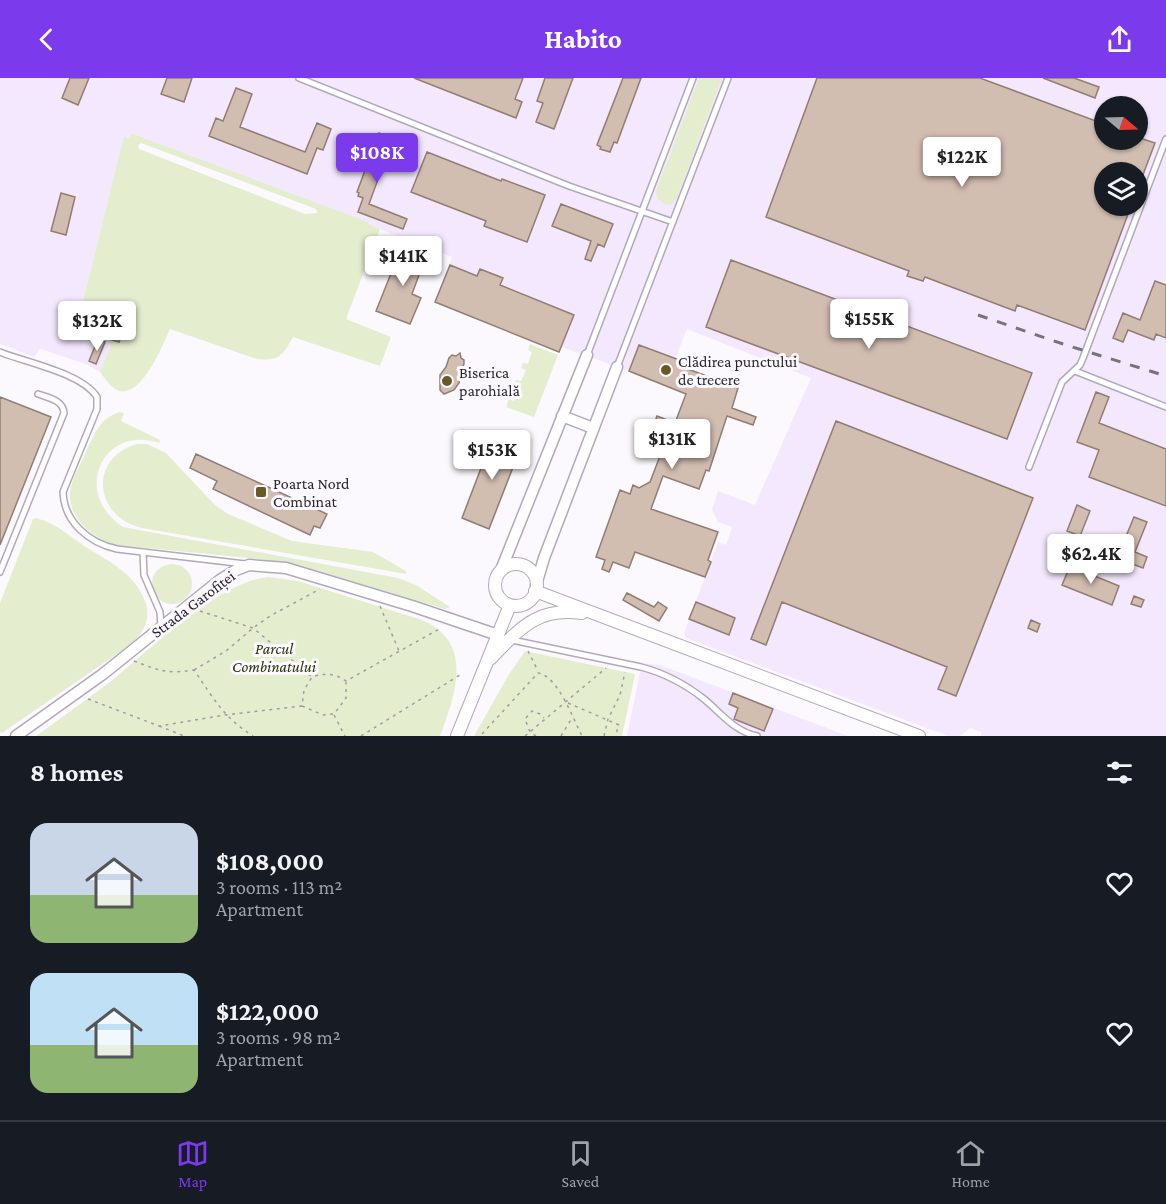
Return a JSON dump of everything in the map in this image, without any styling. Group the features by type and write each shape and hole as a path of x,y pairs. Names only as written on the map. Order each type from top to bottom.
{"street":[{"path":"587,355 501,570 497,575 495,586 500,598 510,604 528,602 536,588 544,558 617,367"},
{"path":"562,416 593,428"},
{"path":"501,570 511,564 524,566 533,573 536,588"},
{"name":"Strada Garofiței","path":"16,736 128,656 220,580 249,565 268,565 303,572 498,635"},
{"path":"536,588 919,736"},
{"path":"457,736 510,604"},
{"path":"487,662 510,639 536,618 547,613 573,612 607,617"}],"lane":[{"path":"299,78 569,186 673,222"},
{"path":"587,355 693,78"},
{"path":"617,367 728,78"},
{"path":"1029,466 1062,382 1080,365 1086,351 1166,139"},
{"path":"0,352 71,376 97,397 97,409 63,492 64,506 77,527 93,540 108,547 249,565"},
{"path":"1075,371 1166,407"},
{"path":"0,572 64,413 64,407 60,402 38,394"},
{"path":"143,552 144,575 160,612 161,627"},
{"path":"498,635 656,672 691,690 741,731 757,736"}],"path":[{"path":"130,660 161,672 194,670 226,651 270,616 326,586"},
{"path":"378,603 399,651"},
{"path":"194,609 253,628 312,678"},
{"path":"346,681 442,627"},
{"path":"526,648 538,673 545,675 567,702 582,736"},
{"path":"525,736 609,665"},
{"path":"604,736 608,719 621,695 626,668"},
{"path":"194,670 225,715 254,736"},
{"path":"482,734 538,673"},
{"path":"159,726 302,706 323,715 334,714 345,698 346,681 341,677 328,674 312,678 304,690 302,706"},
{"path":"361,736 460,675"},
{"path":"76,694 184,736"},
{"path":"567,702 619,725 615,736"},
{"path":"536,736 530,732 525,719 529,713 536,711 545,719"},
{"path":"334,714 345,736"},
{"path":"561,736 572,717"}],"shaded area":[{"path":"0,78 1166,78 1166,736 981,736 981,732 970,728 960,736 948,736 686,638 684,633 718,542 726,545 732,527 718,522 712,509 718,491 755,505 811,378 687,329 675,359 629,371 435,302 452,257 367,224 367,222 131,133 129,138 124,137 78,320 111,344 100,372 86,364 40,349 34,357 0,344"},
{"path":"642,663 660,665 848,736 627,736"}],"green space":[{"path":"699,78 722,78 677,198 672,204 665,205 657,198 656,191"},
{"path":"131,133 368,222 380,229 346,319 391,337 380,366 293,337 280,356 271,359 257,359 170,329 156,359 141,381 133,388 124,391 115,389 100,372 111,344 78,321 124,136 129,138","holes":["141,143 316,209 317,213 305,214 139,149 138,145"]},
{"path":"530,344 558,355 534,417 506,407 509,399 514,401 518,390 513,388 516,380 521,381 526,370 521,368 523,363 528,364 532,352 528,350"},
{"path":"120,412 124,413 121,421 160,440 159,443 139,440 122,443 109,452 100,465 97,480 99,497 107,513 123,527 398,578 416,585 450,607 445,609 295,564 117,545 100,538 78,520 73,511 70,493 76,473 98,428 107,418"},
{"path":"137,444 147,444 166,453 214,504 228,514 292,541 373,552 406,571 406,574 142,528 126,522 114,512 106,500 103,487 104,474 110,461 121,451"},
{"path":"36,518 59,528 127,575 141,593 146,604 147,616 142,632 130,645 2,733 0,732 0,603 33,519"},
{"path":"172,564 186,570 192,584 186,598 172,604 158,598 152,584 158,570"},
{"name":"Parcul Combinatului","path":"269,577 298,581 419,619 437,628 448,640 454,654 456,669 451,703 440,736 36,736 110,682 207,604 249,581"},
{"path":"525,651 635,674 622,736 474,736"}],"building":[{"path":"70,78 89,78 78,105 62,98"},
{"path":"167,78 192,78 184,102 161,94"},
{"path":"414,78 523,78 515,99 522,102 516,118"},
{"path":"545,78 573,78 554,129 536,122 543,103 537,101"},
{"path":"623,78 641,78 617,143 614,142 610,152 600,149 601,147 597,145"},
{"path":"817,78 980,78 1094,120 1094,150 1148,150 1148,141 1155,143 1148,162 1094,162 1094,216 1127,216 1085,330 1017,305 1015,311 925,277 923,281 907,276 909,271 766,217"},
{"path":"1043,78 1074,78 1099,87 1094,98"},
{"path":"236,88 252,94 240,127 305,152 317,123 331,129 323,150 317,148 307,174 209,136 216,118 223,121"},
{"path":"379,133 393,138 369,204 407,219 403,229 358,212 363,198 358,196 357,192"},
{"path":"427,152 501,181 502,179 545,195 527,242 484,226 486,221 411,192"},
{"path":"61,193 75,197 66,235 51,231"},
{"path":"561,204 613,224 604,247 598,244 591,261 585,259 591,241 552,226"},
{"path":"402,246 426,256 412,294 421,298 410,324 376,311"},
{"path":"731,260 1032,373 1007,439 706,327"},
{"path":"450,265 477,276 480,269 503,278 500,285 574,315 559,352 435,302"},
{"path":"1155,281 1166,285 1166,338 1156,334 1154,340 1128,330 1123,342 1113,338 1123,313 1140,320"},
{"path":"112,331 122,334 119,342 109,339"},
{"path":"98,339 105,342 96,364 89,361"},
{"path":"639,345 690,364 688,369 738,388 732,408 756,417 753,425 727,416 709,471 706,470 699,489 663,476 651,509 718,532 708,560 711,562 705,577 635,552 629,568 613,562 609,572 602,569 605,560 596,557 620,490 630,494 633,485 639,488 650,482 660,456 654,454 653,448 648,446 657,416 675,423 686,394 629,371"},
{"path":"460,353 464,364 460,372 459,383 454,390 444,394 440,390 440,375 449,358"},
{"path":"1096,392 1109,397 1099,423 1166,449 1166,506 1089,477 1099,450 1077,442"},
{"path":"0,397 51,417 0,545"},
{"path":"836,421 1033,498 956,696 938,689 947,667 782,602 766,645 751,639"},
{"path":"494,434 522,444 489,529 462,518"},
{"path":"196,454 327,514 320,528 314,526 310,535 213,489 217,481 190,468"},
{"path":"1077,505 1090,511 1080,536 1067,531"},
{"path":"1134,517 1147,522 1135,552 1147,557 1143,568 1117,558"},
{"path":"1070,566 1119,586 1112,605 1062,585"},
{"path":"627,593 654,607 658,602 667,608 659,621 623,600"},
{"path":"1134,596 1144,600 1141,607 1131,604"},
{"path":"696,602 735,618 729,635 689,619"},
{"path":"1031,620 1040,624 1037,632 1028,628"},
{"path":"733,693 773,709 764,731 734,719 738,708 729,704"}],"railway":[{"path":"978,315 1166,376"}],"place":[{"name":"Clădirea punctului de trecere","path":"666,370"},
{"name":"Biserica parohială","path":"447,381"},
{"name":"Poarta Nord Combinat","path":"261,492"}]}
